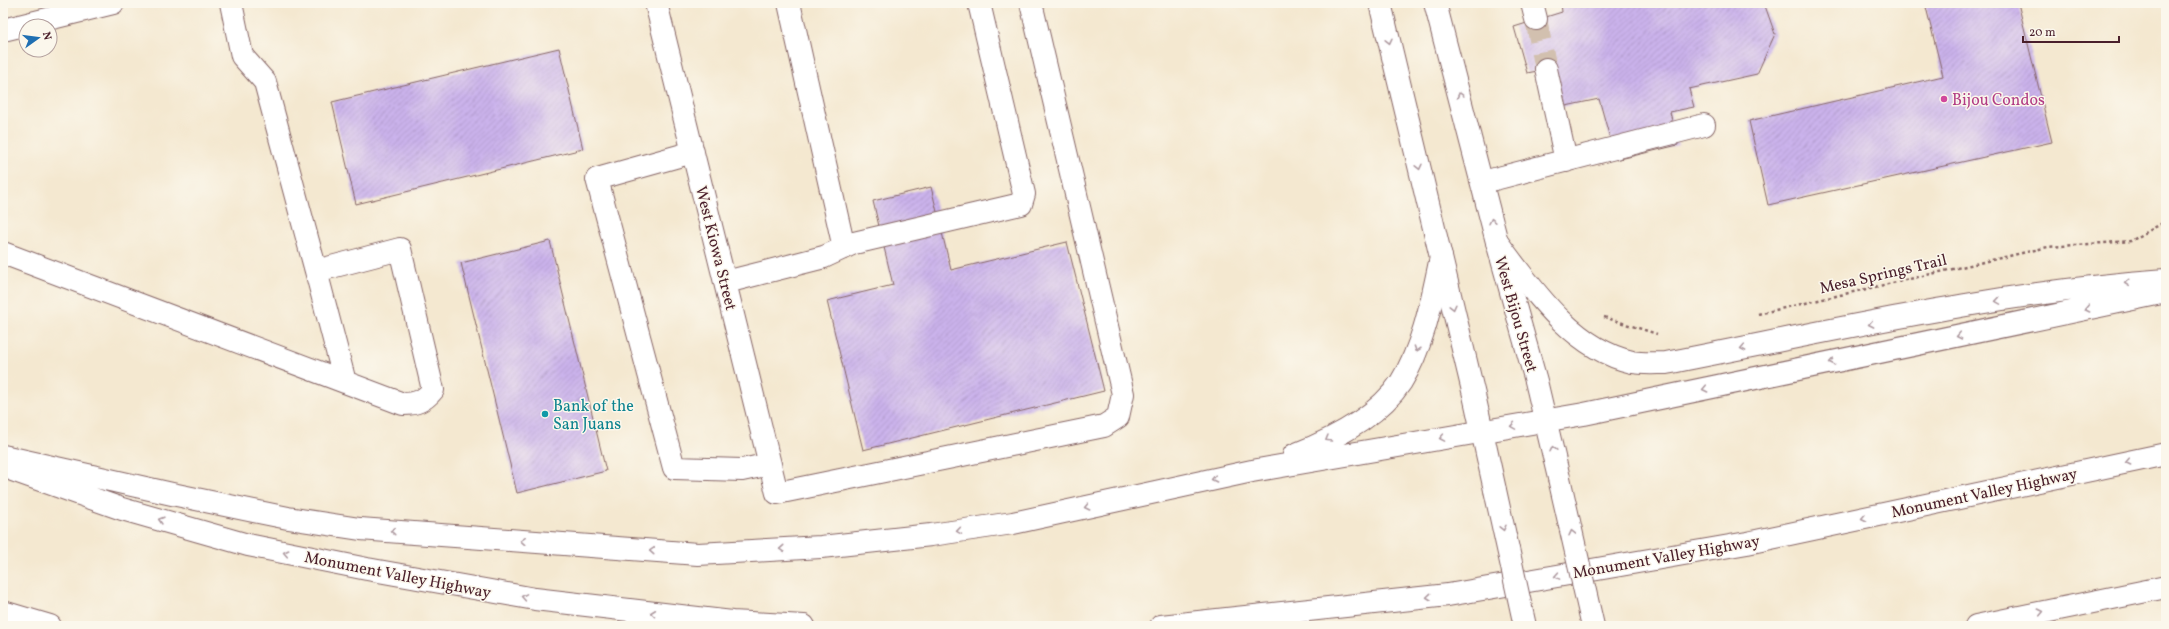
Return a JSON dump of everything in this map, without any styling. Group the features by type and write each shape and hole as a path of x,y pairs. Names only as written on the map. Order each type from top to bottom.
{"main road":[{"path":"3,30 113,3"},
{"path":"231,3 242,56 264,82 345,382"},
{"name":"West Kiowa Street","path":"656,3 777,492 1104,426 1118,417 1123,394 1031,3"},
{"path":"789,3 844,248"},
{"path":"726,282 824,257 854,243 1021,204 1024,194 979,3"},
{"path":"1380,3 1474,395 1525,626"},
{"name":"West Bijou Street","path":"1435,3 1483,182 1497,242 1546,421 1593,626"},
{"path":"1546,69 1566,161"},
{"path":"1483,182 1704,125"},
{"path":"693,152 597,179 674,468 742,470 770,464"},
{"path":"1497,242 1557,318 1591,344 1632,362 1666,363 1936,311 2074,288 2166,280"},
{"path":"3,253 403,404 417,404 428,396 433,390 400,249 316,271"},
{"path":"1252,471 1317,446 1356,424 1384,402 1400,382 1414,356 1432,300 1441,257"},
{"path":"3,456 172,494 288,518 360,529 698,554 821,546 939,534 1013,523 1252,471 1546,421 2166,292"},
{"name":"Monument Valley Highway","path":"1161,626 1448,595 1747,543 2166,454"},
{"name":"Monument Valley Highway","path":"3,466 122,509 248,545 368,569 535,599 732,622 804,626"},
{"path":"1976,626 2166,587"},
{"path":"3,612 50,626"}],"path":[{"name":"Mesa Springs Trail","path":"1752,315 2048,247 2131,241 2166,221"},
{"path":"1604,317 1664,335"}],"building":[{"path":"1561,3 1764,3 1775,34 1757,74 1689,89 1694,107 1670,112 1678,145 1616,160 1599,99 1561,107 1553,68 1527,73 1514,27 1562,12"},
{"name":"Bijou Condos","path":"1925,3 2018,3 2052,142 1768,205 1749,121 1943,76"},
{"path":"559,48 583,149 356,204 332,102"},
{"path":"931,187 951,270 1067,242 1104,391 863,450 827,301 893,285 873,201"},
{"name":"Bank of the San Juans","path":"550,241 606,471 517,493 461,263"}],"tunnel":[{"path":"1536,19 1546,69"}],"place":[{"name":"Bijou Condos","path":"1944,99"},
{"name":"Bank of the San Juans","path":"545,414"}]}
